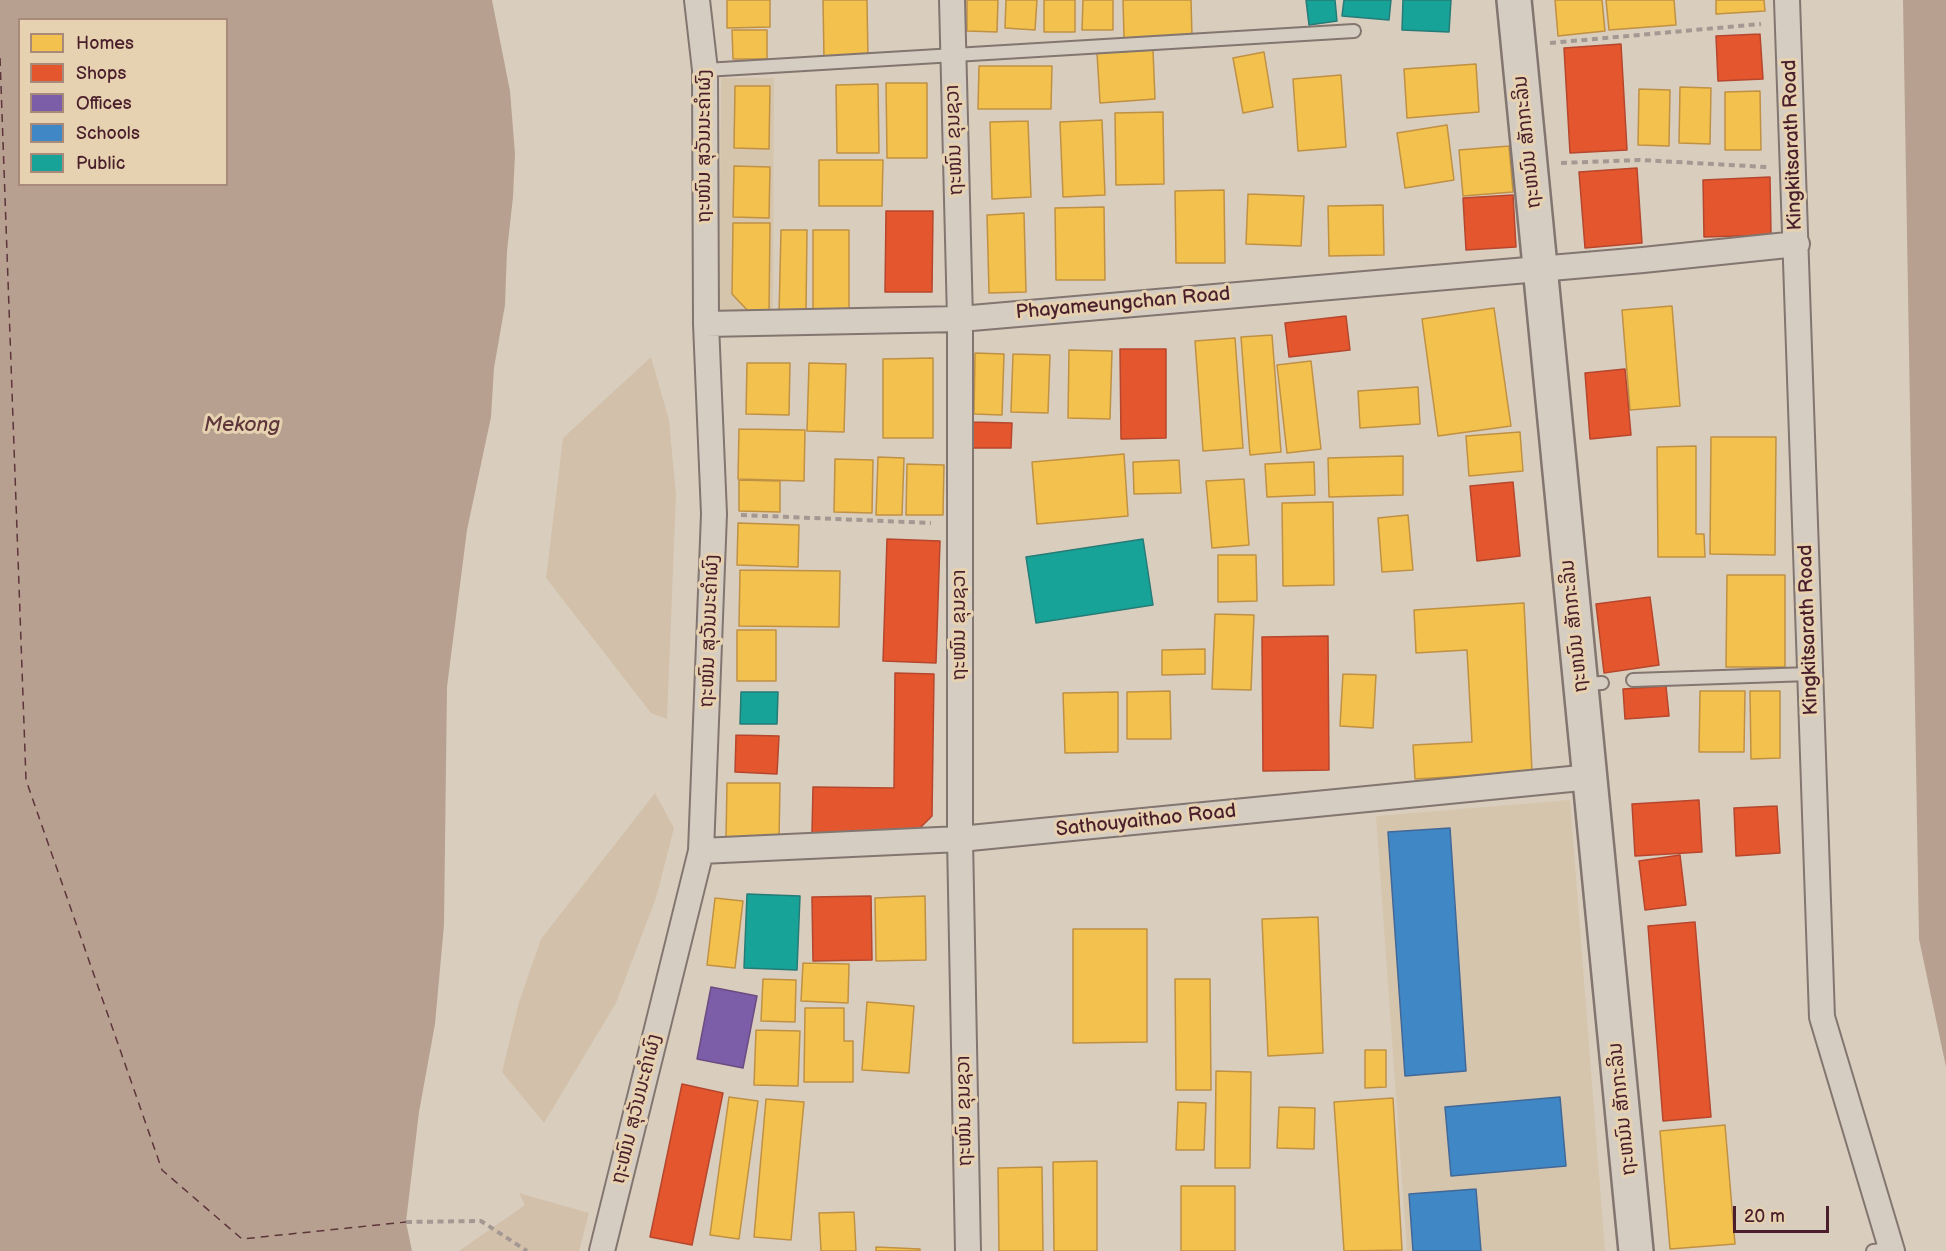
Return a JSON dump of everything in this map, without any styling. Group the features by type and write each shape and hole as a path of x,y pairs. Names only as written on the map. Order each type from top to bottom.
{"main road":[{"name":"ຖະຫນົນ ສັກກະລິນ","path":"1514,0 1540,267 1591,684 1591,777 1636,1251"}],"street":[{"name":"ຖະໜົນ ສຸວັນນະຄໍາຜົງ","path":"602,1251 701,851 714,514 706,324 705,70 697,0"},
{"name":"ຖະໜົນ ຂຸນຊວາ","path":"952,0 960,319 960,839 968,1251"},
{"name":"Kingkitsarath Road","path":"1787,11 1791,169 1797,244 1822,1017 1885,1250"},
{"name":"Phayameungchan Road","path":"706,324 960,319 1797,244"},
{"name":"Sathouyaithao Road","path":"701,851 960,839 1591,777"}],"lane":[{"path":"705,70 953,54 1137,46 1354,31"},
{"path":"1633,680 1810,674"}],"path":[{"path":"1518,46 1787,11"},
{"path":"1530,164 1640,160 1791,169"},
{"path":"714,514 959,525"},
{"path":"406,1222 481,1221 527,1251"}],"shaded area":[{"path":"721,78 774,78 773,316 719,316"},
{"path":"651,357 669,420 676,495 667,719 651,713 546,578 563,438"},
{"path":"655,793 674,828 656,898 616,1003 544,1123 502,1072 519,1002 541,939"},
{"path":"1570,800 1605,1251 1481,1251 1476,1189 1409,1194 1413,1251 1407,1251 1376,816","holes":["1450,828 1466,1071 1405,1076 1388,833","1560,1097 1565,1166 1451,1175 1446,1107"]},
{"path":"519,1193 589,1213 579,1251 459,1251 525,1205"}],"water":[{"name":"Mekong","path":"0,0 492,0 510,91 515,154 513,197 507,251 505,305 494,368 491,417 467,530 447,687 444,925 435,1024 419,1112 406,1222 412,1251 0,1251"},
{"path":"1903,0 1946,0 1946,1067 1919,939"}],"building: Homes":[{"path":"727,0 770,0 770,27 727,28"},
{"path":"823,0 867,0 868,59 824,60"},
{"path":"967,0 998,0 997,32 967,31"},
{"path":"1006,0 1037,0 1035,30 1005,28"},
{"path":"1044,0 1075,0 1075,32 1044,32"},
{"path":"1083,0 1113,0 1113,30 1082,30"},
{"path":"1123,0 1191,0 1192,36 1124,38"},
{"path":"1555,0 1602,0 1605,31 1558,36"},
{"path":"1606,0 1674,0 1676,25 1609,30"},
{"path":"1716,0 1764,0 1765,11 1716,14"},
{"path":"732,30 767,30 767,59 733,59"},
{"path":"1153,50 1155,99 1100,103 1097,53"},
{"path":"1264,52 1273,107 1243,113 1233,58"},
{"path":"1476,64 1479,112 1407,118 1404,69"},
{"path":"979,66 1052,66 1051,109 978,109"},
{"path":"1341,75 1346,147 1298,151 1293,79"},
{"path":"886,83 927,83 927,158 887,158"},
{"path":"878,84 879,153 837,153 836,85"},
{"path":"735,86 770,86 769,149 734,148"},
{"path":"1680,87 1711,88 1710,144 1679,143"},
{"path":"1639,89 1670,90 1669,146 1638,145"},
{"path":"1760,91 1761,150 1725,150 1725,92"},
{"path":"1163,112 1164,184 1116,185 1115,113"},
{"path":"1102,120 1105,195 1063,197 1060,122"},
{"path":"1028,121 1031,197 992,199 990,122"},
{"path":"1447,125 1454,180 1405,188 1397,133"},
{"path":"1509,146 1513,192 1463,196 1459,150"},
{"path":"819,160 883,160 882,206 819,206"},
{"path":"734,166 770,167 769,218 733,217"},
{"path":"1224,190 1225,263 1176,263 1175,191"},
{"path":"1248,194 1304,196 1301,246 1246,244"},
{"path":"1383,205 1384,255 1329,256 1328,206"},
{"path":"1104,207 1105,280 1056,280 1055,208"},
{"path":"1024,213 1026,292 989,293 987,215"},
{"path":"733,223 770,223 769,313 750,313 732,294"},
{"path":"781,230 807,230 806,314 779,314"},
{"path":"813,230 849,230 849,312 813,312"},
{"path":"1672,306 1680,406 1630,410 1622,310"},
{"path":"1494,308 1511,426 1438,436 1422,319"},
{"path":"1272,335 1281,452 1250,455 1241,337"},
{"path":"1235,338 1243,448 1203,451 1195,341"},
{"path":"1069,350 1112,351 1110,419 1068,418"},
{"path":"975,353 1004,354 1002,415 974,414"},
{"path":"1013,354 1050,355 1048,413 1011,412"},
{"path":"933,358 933,438 883,438 883,359"},
{"path":"1311,361 1321,449 1287,453 1277,365"},
{"path":"747,363 790,363 789,415 746,414"},
{"path":"809,363 846,364 844,432 807,431"},
{"path":"1418,387 1420,424 1360,428 1358,391"},
{"path":"739,429 805,430 804,481 738,479"},
{"path":"1520,432 1523,471 1469,476 1466,436"},
{"path":"1711,437 1776,437 1775,555 1710,554"},
{"path":"1696,446 1696,534 1704,534 1705,557 1658,557 1657,447"},
{"path":"1124,454 1128,516 1037,524 1032,462"},
{"path":"1403,456 1403,495 1329,497 1328,458"},
{"path":"878,457 904,458 902,515 876,515"},
{"path":"835,459 873,460 872,513 834,512"},
{"path":"1179,460 1181,493 1134,494 1133,462"},
{"path":"1314,462 1315,495 1267,497 1265,464"},
{"path":"907,464 944,465 943,515 906,515"},
{"path":"1244,479 1249,545 1212,548 1206,481"},
{"path":"739,480 780,481 780,512 739,511"},
{"path":"1333,502 1334,585 1283,586 1282,503"},
{"path":"1408,515 1413,570 1382,572 1378,518"},
{"path":"738,523 799,525 798,567 737,565"},
{"path":"1218,555 1256,555 1257,601 1218,602"},
{"path":"740,570 840,571 839,627 739,626"},
{"path":"1727,575 1785,575 1785,667 1726,667"},
{"path":"1524,603 1532,772 1415,779 1413,745 1472,742 1467,650 1416,653 1414,610"},
{"path":"1215,614 1254,615 1251,690 1212,689"},
{"path":"737,630 776,630 776,681 737,681"},
{"path":"1205,649 1205,674 1162,675 1162,650"},
{"path":"1343,674 1376,675 1373,728 1340,726"},
{"path":"1170,691 1171,739 1127,739 1127,692"},
{"path":"1700,691 1745,691 1744,752 1699,752"},
{"path":"1750,691 1780,691 1780,758 1751,759"},
{"path":"1118,692 1118,752 1065,753 1063,693"},
{"path":"727,783 780,783 779,840 726,839"},
{"path":"925,896 926,960 876,961 875,898"},
{"path":"715,898 743,901 735,968 707,965"},
{"path":"1318,917 1323,1053 1268,1056 1262,919"},
{"path":"1073,929 1147,929 1147,1042 1073,1043"},
{"path":"803,963 849,964 848,1003 801,1001"},
{"path":"763,979 796,980 795,1022 761,1021"},
{"path":"1175,979 1210,979 1211,1090 1176,1090"},
{"path":"867,1002 914,1006 909,1073 862,1070"},
{"path":"805,1008 844,1008 844,1041 853,1041 853,1082 804,1082"},
{"path":"756,1030 800,1031 798,1086 754,1085"},
{"path":"1365,1050 1386,1050 1386,1087 1365,1088"},
{"path":"1216,1071 1251,1072 1250,1168 1215,1168"},
{"path":"729,1097 758,1101 739,1239 710,1235"},
{"path":"1393,1098 1402,1250 1344,1251 1334,1102"},
{"path":"766,1099 804,1102 791,1240 754,1237"},
{"path":"1178,1102 1206,1103 1204,1150 1176,1150"},
{"path":"1279,1107 1315,1108 1314,1149 1277,1148"},
{"path":"1725,1125 1735,1244 1670,1249 1660,1131"},
{"path":"1097,1161 1097,1251 1054,1251 1053,1162"},
{"path":"1042,1167 1043,1251 999,1251 998,1168"},
{"path":"1181,1186 1235,1186 1235,1251 1181,1251"},
{"path":"854,1212 856,1251 821,1251 819,1213"},
{"path":"876,1247 920,1249 920,1251 876,1251"}],"building: Shops":[{"path":"1760,34 1763,79 1718,81 1716,36"},
{"path":"1621,44 1627,150 1570,153 1564,48"},
{"path":"1637,168 1642,243 1585,248 1579,172"},
{"path":"1770,177 1771,235 1704,237 1703,180"},
{"path":"1513,195 1516,247 1466,250 1463,198"},
{"path":"886,211 933,211 932,292 885,292"},
{"path":"1346,316 1350,350 1289,357 1285,323"},
{"path":"1120,349 1166,349 1166,438 1121,439"},
{"path":"1625,369 1631,435 1590,439 1585,373"},
{"path":"972,422 1012,423 1011,448 971,448"},
{"path":"1513,482 1520,556 1477,561 1470,486"},
{"path":"887,539 940,541 936,663 883,661"},
{"path":"1650,597 1659,665 1604,673 1596,604"},
{"path":"1328,636 1329,770 1263,771 1262,637"},
{"path":"895,673 934,674 932,816 914,834 812,833 813,787 894,788"},
{"path":"1666,686 1669,716 1625,719 1623,689"},
{"path":"736,735 779,736 777,774 735,772"},
{"path":"1699,800 1702,852 1635,856 1632,804"},
{"path":"1777,806 1780,853 1736,856 1734,808"},
{"path":"1680,855 1686,905 1645,910 1639,861"},
{"path":"871,896 872,960 813,961 812,897"},
{"path":"1695,922 1711,1117 1663,1121 1648,926"},
{"path":"682,1084 723,1093 692,1245 650,1237"}],"building: Offices":[{"path":"711,987 757,996 743,1068 697,1059"}],"building: Schools":[{"path":"1450,828 1466,1071 1405,1076 1388,832"},
{"path":"1560,1097 1566,1166 1451,1176 1445,1107"},
{"path":"1476,1189 1481,1251 1413,1251 1409,1194"}],"building: Public":[{"path":"1306,0 1335,0 1337,21 1309,25"},
{"path":"1344,0 1391,0 1389,20 1342,16"},
{"path":"1403,0 1451,0 1449,32 1402,30"},
{"path":"1143,539 1153,605 1036,623 1026,557"},
{"path":"741,692 778,692 777,724 740,724"},
{"path":"747,894 800,896 797,970 744,968"}],"ferry route":[{"path":"0,58 26,780 162,1170 242,1239 406,1222"}]}
